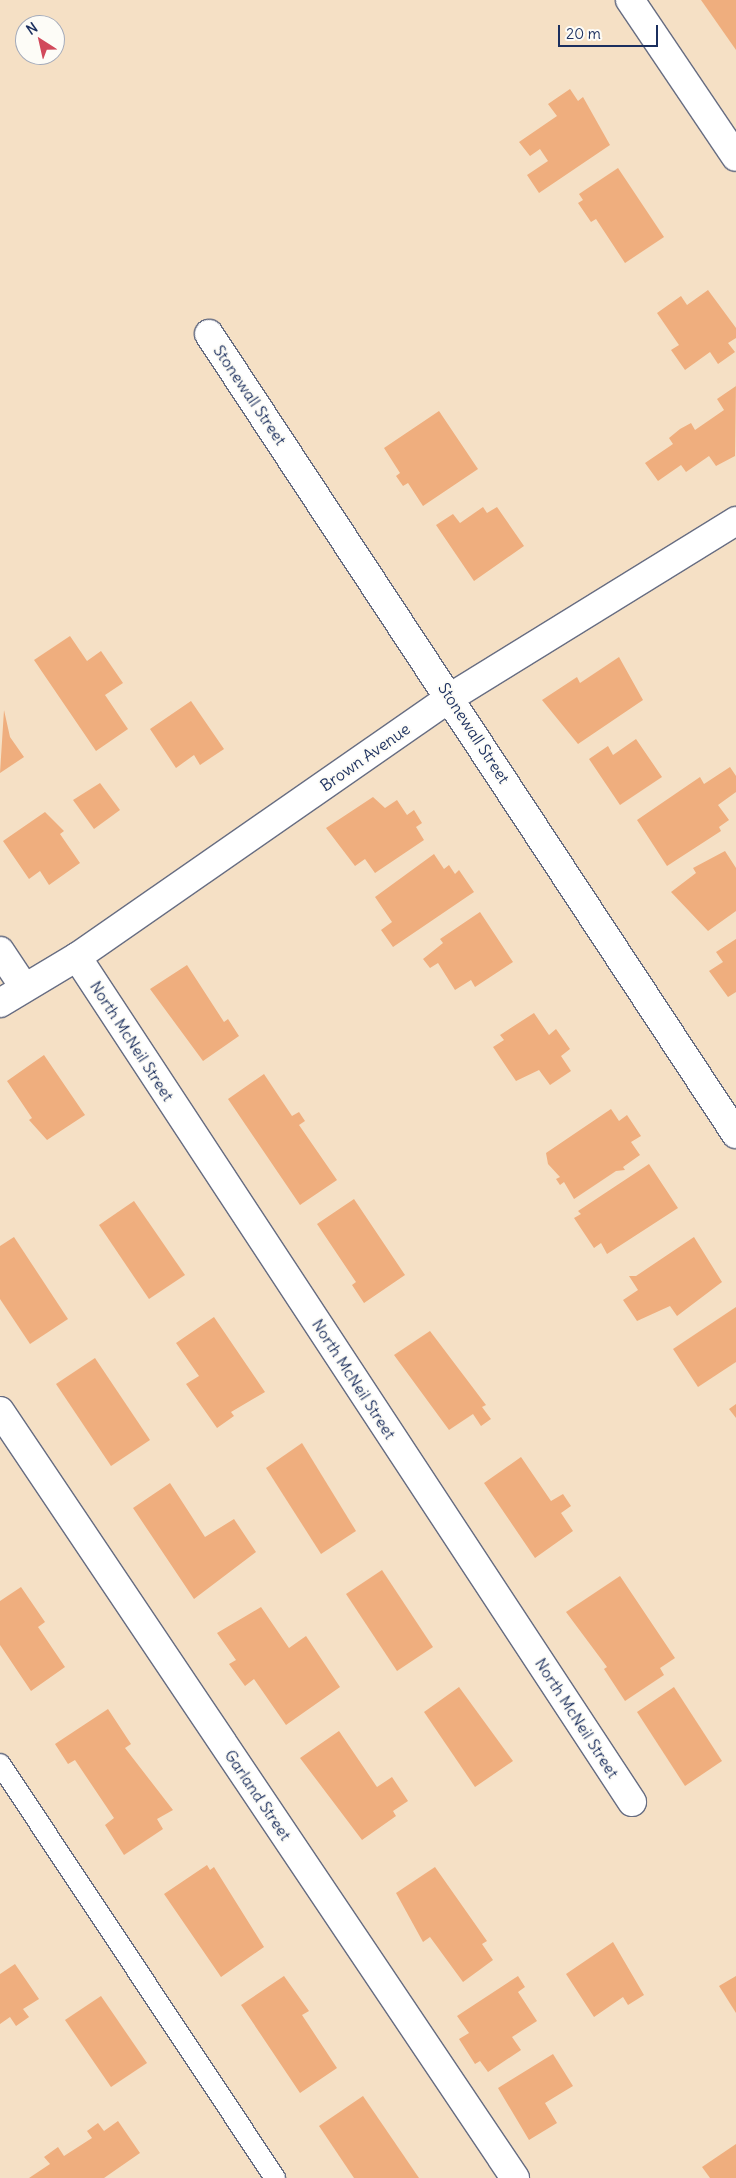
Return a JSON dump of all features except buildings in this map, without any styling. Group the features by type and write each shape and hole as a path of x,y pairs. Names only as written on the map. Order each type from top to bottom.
{"street":[{"path":"630,0 736,157"},
{"name":"Stonewall Street","path":"209,334 450,697 736,1134"},
{"name":"Brown Avenue","path":"0,1003 77,957 450,697 736,521"},
{"path":"0,952 24,987"},
{"name":"North McNeil Street","path":"77,957 632,1802"},
{"name":"Garland Street","path":"0,1411 515,2178"}],"lane":[{"path":"0,1764 275,2178"}]}
